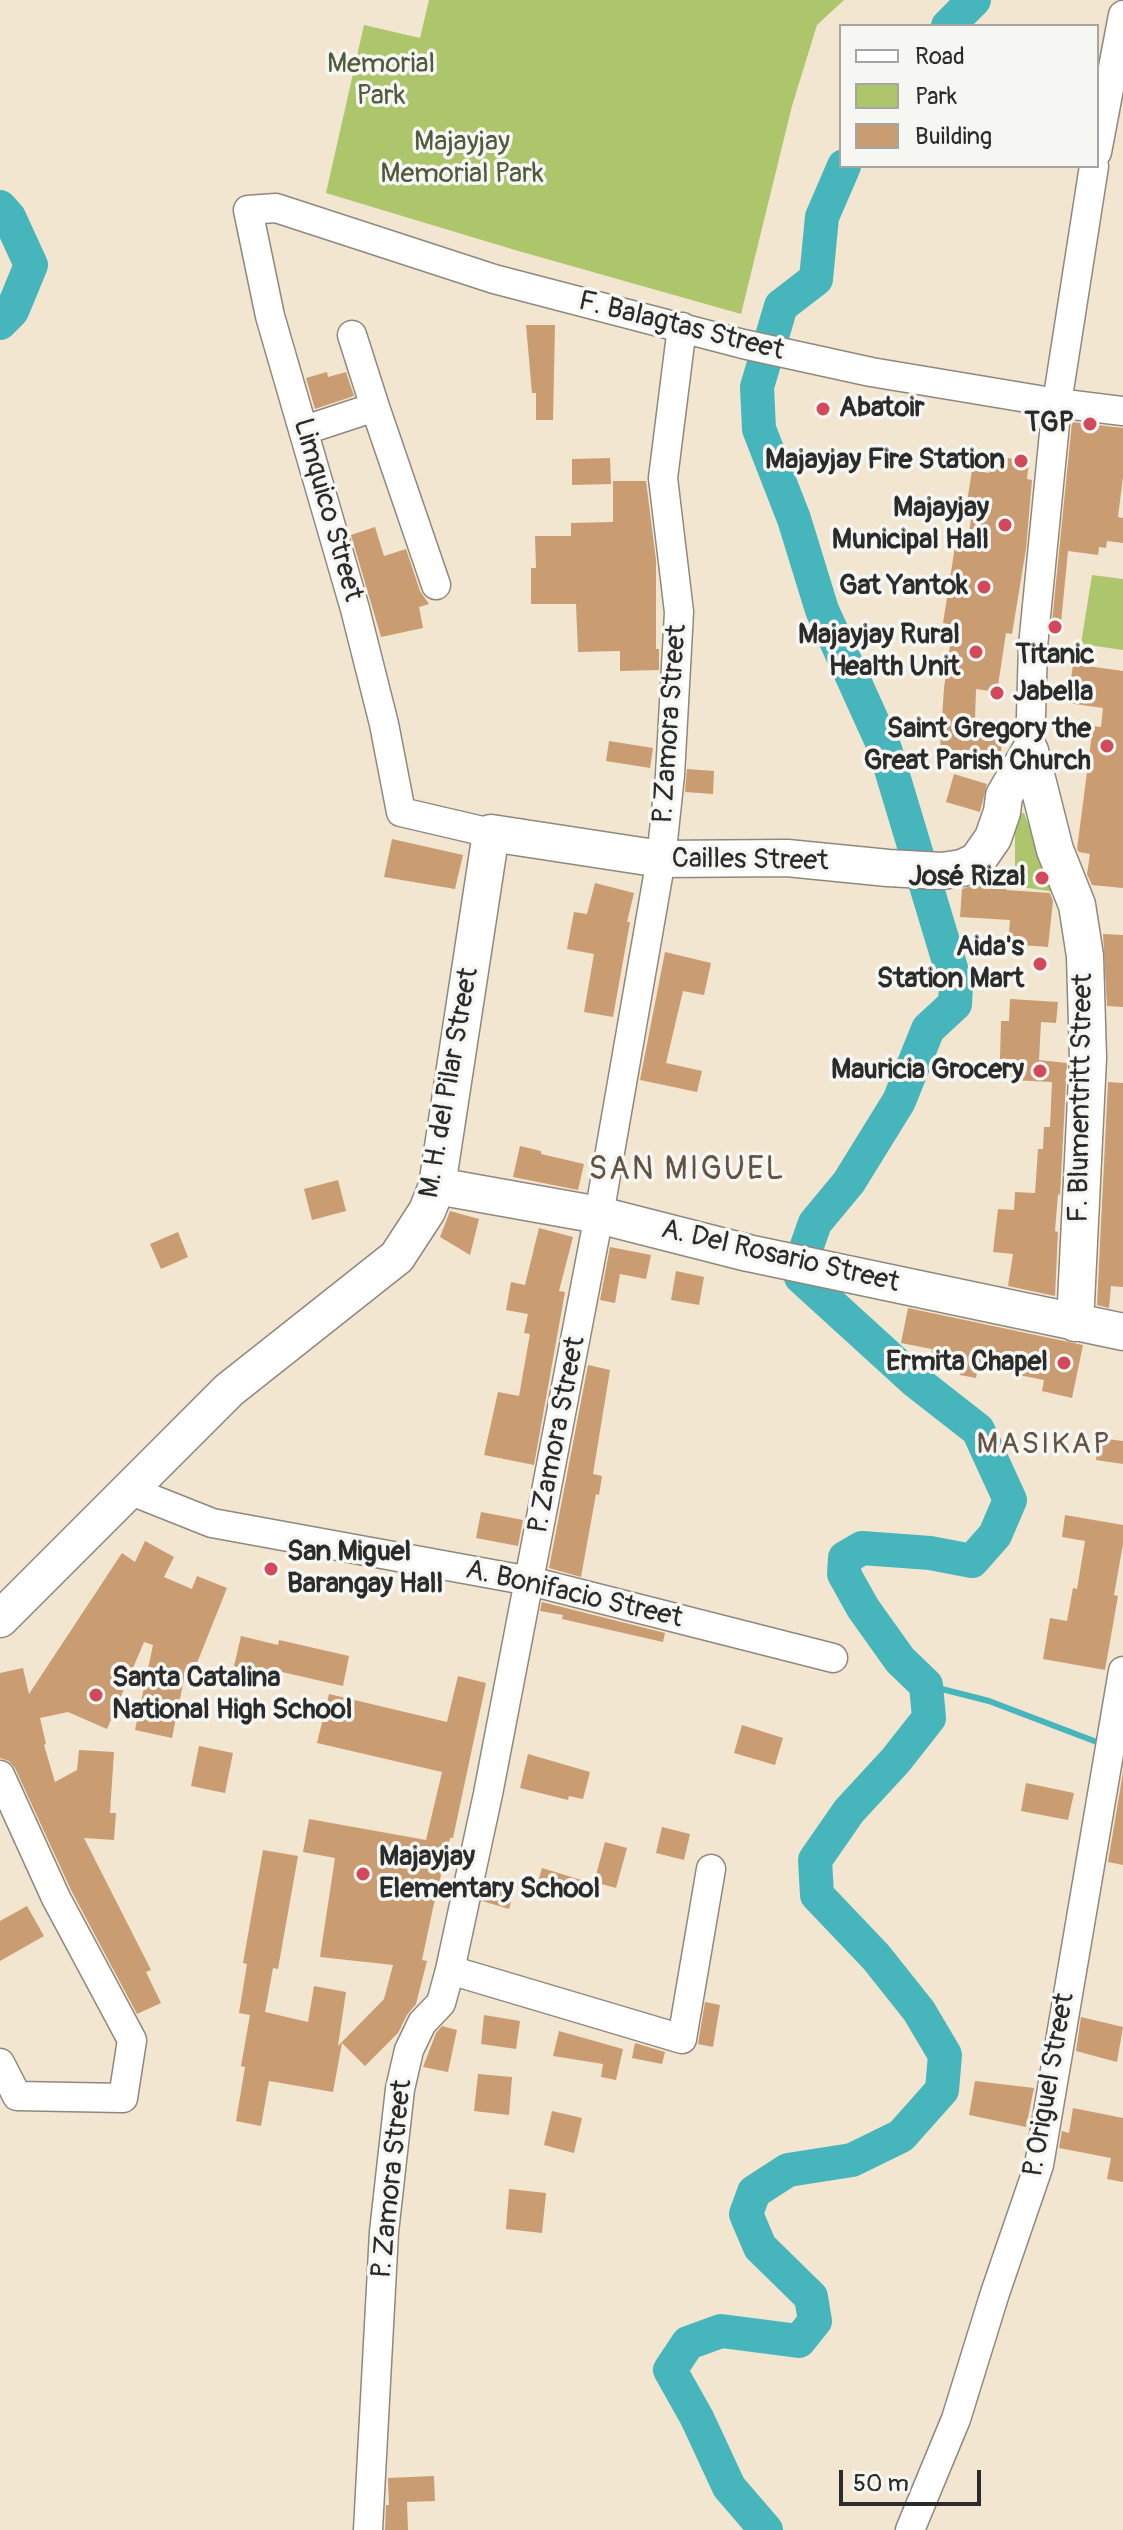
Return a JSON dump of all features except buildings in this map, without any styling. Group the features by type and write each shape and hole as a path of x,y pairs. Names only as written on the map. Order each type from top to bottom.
{"main road":[{"name":"Cailles Street","path":"491,833 661,859 787,858 888,868 942,871 962,868 977,861 993,838 1004,796 1030,751"},
{"name":"F. Blumentritt Street","path":"1030,751 1055,850 1077,905 1085,956 1088,1058 1075,1323"},
{"name":"M. H. del Pilar Street","path":"0,1619 229,1390 397,1257 427,1211 437,1186 491,833"},
{"name":"A. Del Rosario Street","path":"437,1186 599,1215 748,1253 1123,1332"}],"street":[{"path":"1099,141 1123,15"},
{"name":"F. Blumentritt Street","path":"1030,751 1033,646 1057,403 1094,168"},
{"name":"F. Balagtas Street","path":"248,210 276,208 494,279 743,344 871,372 1123,411"},
{"name":"Limquico Street","path":"248,210 270,316 305,430 384,724 401,812"},
{"name":"P. Zamora Street","path":"368,2530 384,2232 400,2089 409,2050 422,2023 441,2003 450,1970 530,1581 599,1215 661,859 673,737 679,612 663,478 682,327"},
{"path":"352,335 436,585"},
{"path":"305,430 375,407"},
{"name":"Cailles Street","path":"401,812 491,833"},
{"name":"A. Bonifacio Street","path":"129,1490 212,1523 530,1581 833,1658"},
{"name":"P. Origuel Street","path":"910,2530 956,2419 1039,2165 1118,1727 1123,1671"},
{"path":"0,1775 56,1898 132,2040 123,2098 17,2096 0,2063"},
{"path":"450,1970 682,2039 711,1869"}],"green space":[{"path":"429,0 844,0 817,25 792,106 741,314 326,193 364,25 420,38"},
{"path":"1092,575 1123,579 1123,650 1081,644"},
{"path":"1024,813 1055,892 1015,886 1015,814"}],"waterway":[{"path":"950,24 974,0"},
{"path":"766,2530 729,2487 697,2418 670,2370 688,2343 721,2331 799,2341 815,2321 811,2297 760,2247 746,2214 754,2192 788,2170 852,2160 901,2136 942,2090 945,2055 919,2011 876,1957 817,1895 815,1860 849,1811 929,1718 926,1685 900,1660 863,1608 844,1574 845,1558 862,1548 930,1553 972,1561 995,1535 1010,1500 978,1430 914,1380 801,1277 804,1254 815,1223 849,1182 899,1101 928,1029 955,1004 956,985 885,749 822,610 794,519 759,429 757,387 781,306 816,279 822,217 843,168"},
{"path":"0,207 9,217 31,265 12,311 0,323"},
{"path":"926,1685 989,1701 1102,1744"}],"place":[{"name":"Abatoir","path":"823,409"},
{"name":"TGP","path":"1090,424"},
{"name":"Majayjay Fire Station","path":"1021,461"},
{"name":"Majayjay Municipal Hall","path":"1005,525"},
{"name":"Gat Yantok","path":"984,587"},
{"name":"Titanic","path":"1055,627"},
{"name":"Majayjay Rural Health Unit","path":"976,652"},
{"name":"Jabella","path":"997,693"},
{"name":"Saint Gregory the Great Parish Church","path":"1107,746"},
{"name":"José Rizal","path":"1042,878"},
{"name":"Aida's Station Mart","path":"1040,964"},
{"name":"Mauricia Grocery","path":"1040,1071"},
{"name":"Ermita Chapel","path":"1064,1363"},
{"name":"San Miguel Barangay Hall","path":"271,1569"},
{"name":"Santa Catalina National High School","path":"96,1695"},
{"name":"Majayjay Elementary School","path":"363,1874"}],"district":[{"name":"SAN MIGUEL","path":"687,1171"},
{"name":"MASIKAP","path":"1044,1445"}],"park label":[{"name":"Memorial Park","path":"381,81"},
{"name":"Majayjay Memorial Park","path":"462,159"}]}
